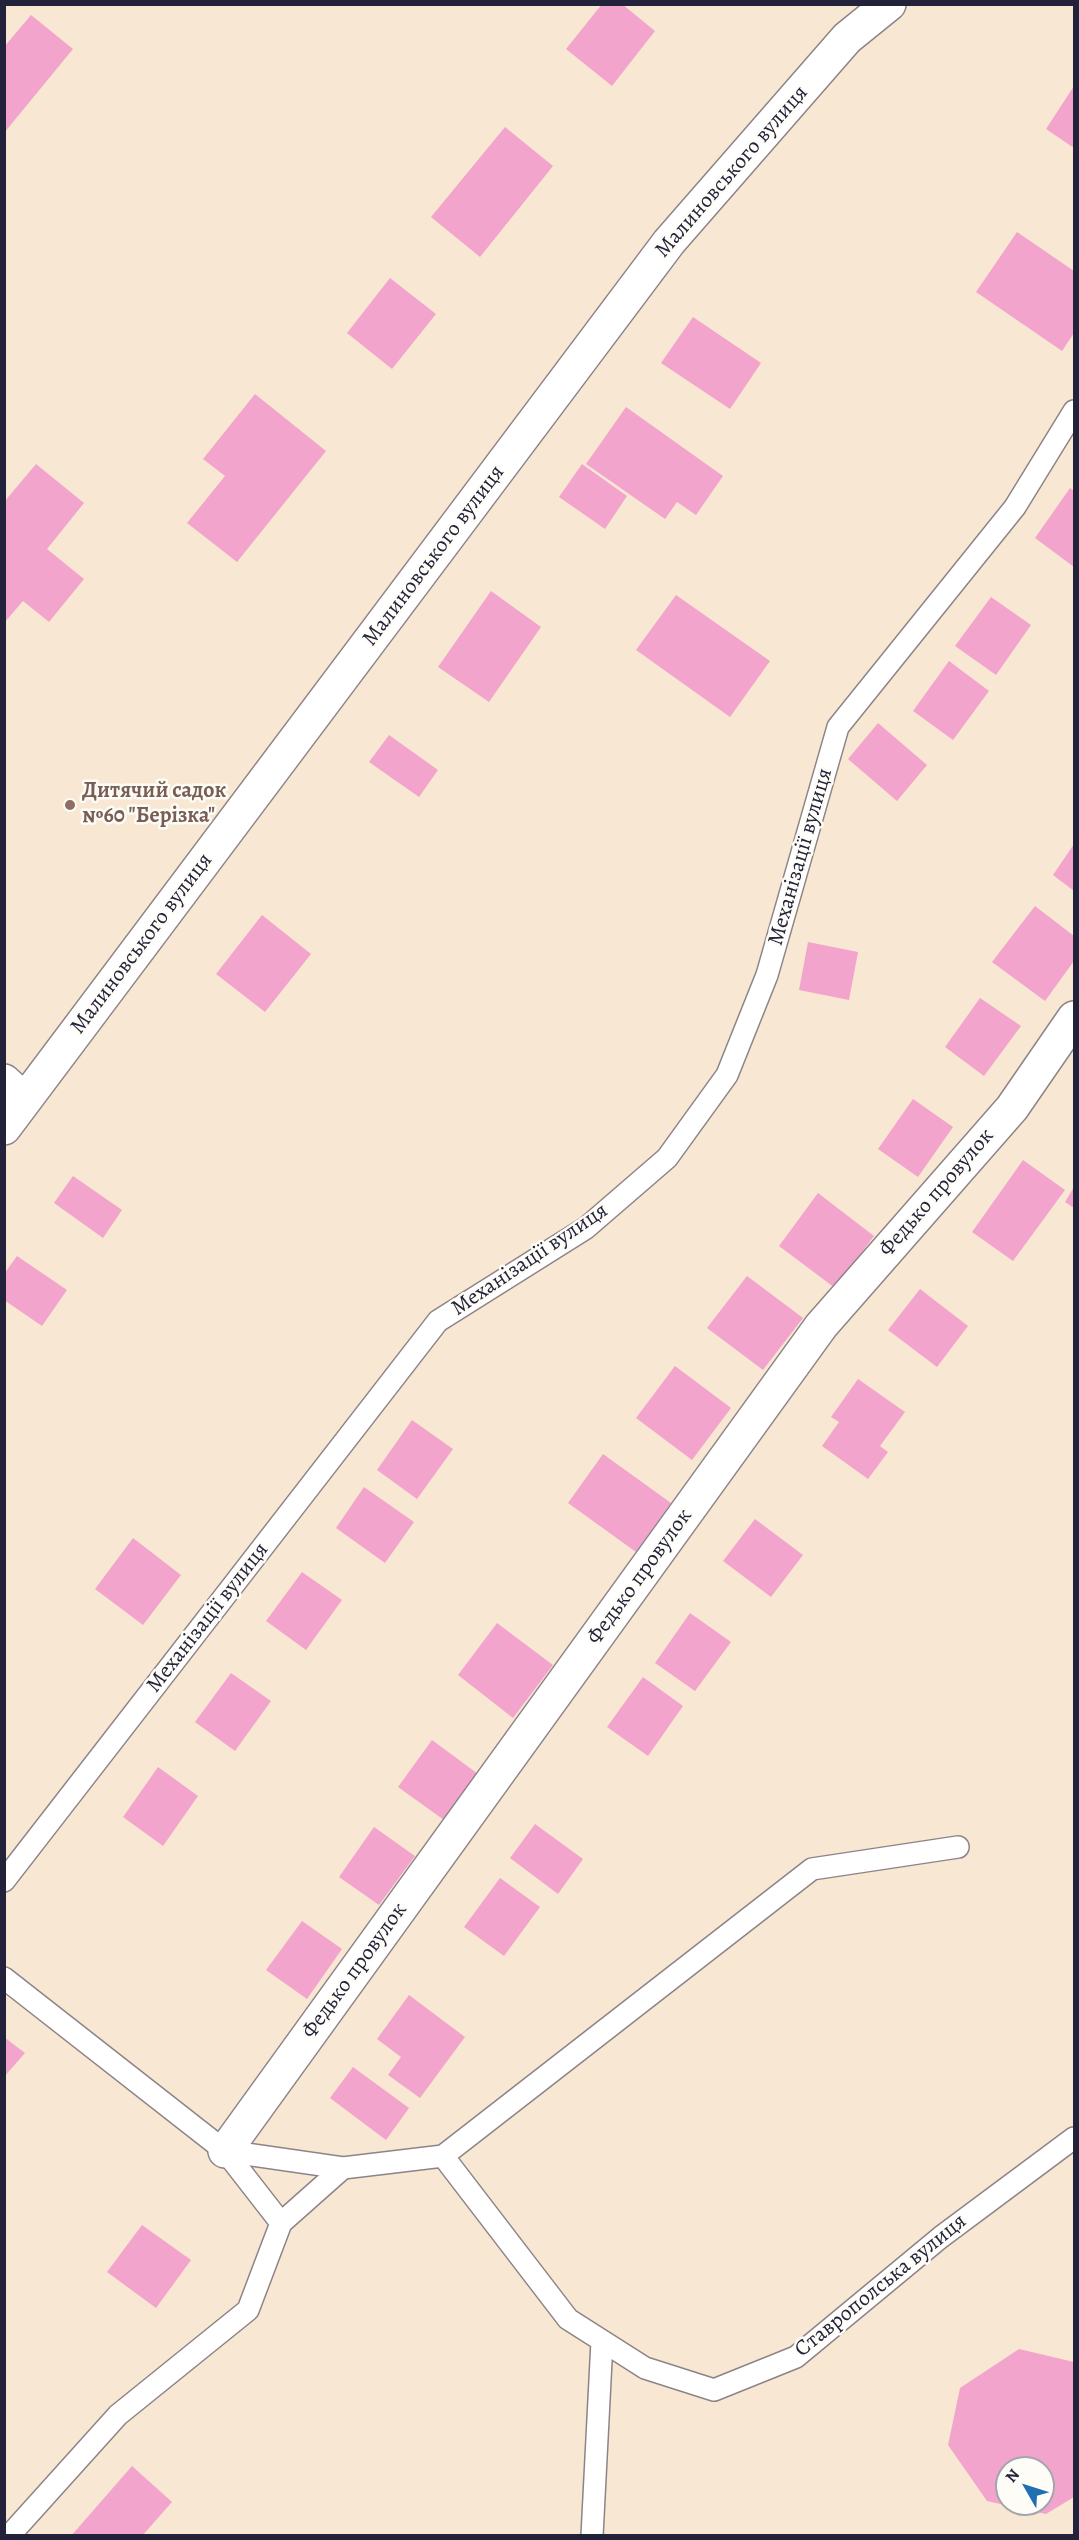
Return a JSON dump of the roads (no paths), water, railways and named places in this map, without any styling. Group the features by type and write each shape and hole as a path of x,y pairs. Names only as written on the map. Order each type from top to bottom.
{"street":[{"name":"Малиновського вулиця","path":"4,1128 15,1091 669,242 847,38 889,4"},
{"name":"Федько провулок","path":"225,2151 821,1326 1012,1108 1074,1018"}],"lane":[{"name":"Механізації вулиця","path":"4,1881 438,1321 586,1228 667,1158 727,1075 767,975 838,728 1015,507 1074,411"},
{"path":"225,2151 343,2168 443,2156 812,1869 958,1847"},
{"path":"4,1978 225,2151 281,2223"},
{"name":"Ставрополська вулиця","path":"443,2156 568,2319 645,2368 714,2390 796,2356 941,2237 1074,2138"},
{"path":"9,2535 118,2415 248,2310 281,2223 343,2168"},
{"path":"592,2535 602,2341"}],"place":[{"name":"Дитячий садок №60 \"Берізка\"","path":"70,805"}]}
